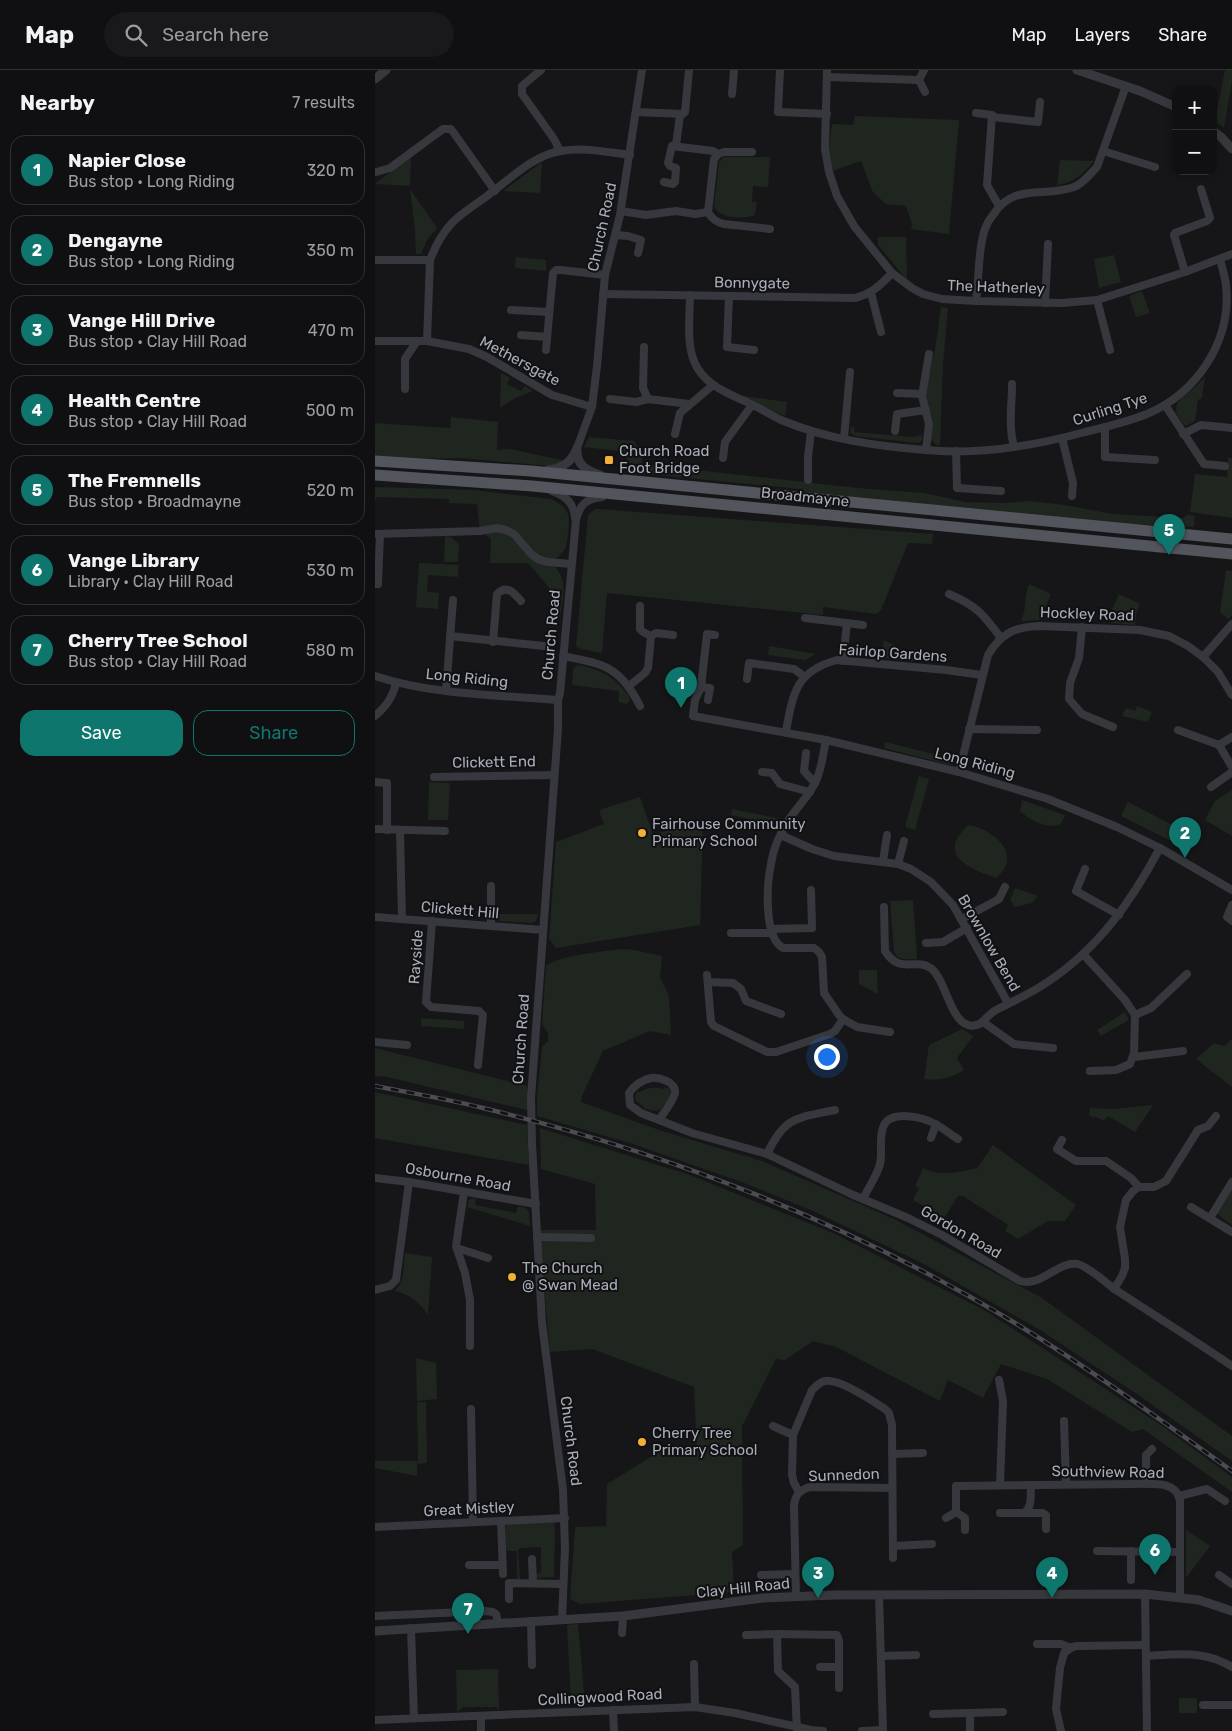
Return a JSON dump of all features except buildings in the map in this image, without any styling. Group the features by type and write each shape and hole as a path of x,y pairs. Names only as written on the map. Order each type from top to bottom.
{"main road":[{"name":"Broadmayne","path":"375,461 612,478 1231,538"},
{"name":"Broadmayne","path":"375,476 532,486 1232,554"}],"street":[{"path":"375,79 386,70"},
{"path":"541,70 522,86 522,94 554,139 560,151"},
{"name":"Church Road","path":"531,471 556,469 570,461 577,448 592,407 605,275 621,211 642,70"},
{"path":"636,112 680,115 685,112 689,70"},
{"path":"732,94 734,70"},
{"path":"780,70 778,112 827,114"},
{"path":"919,80 924,70"},
{"path":"1077,70 1140,91 1172,105"},
{"path":"827,74 883,74 919,80"},
{"name":"The Hatherley","path":"827,74 825,149 829,172 837,196 854,226 892,273 912,288 931,297 977,301 1045,303 1097,300 1185,272 1232,254"},
{"path":"919,80 925,92"},
{"path":"977,301 984,230 999,206 1009,198 1017,195 1030,192 1058,191 1075,187 1087,178 1097,167 1126,86"},
{"path":"976,114 1038,122 1040,102"},
{"path":"676,145 680,115"},
{"path":"992,117 987,185 999,206"},
{"path":"444,120 495,191"},
{"path":"376,172 390,168 443,129 451,129"},
{"path":"1217,134 1232,149"},
{"path":"664,182 673,184 675,182 676,168 668,163 671,147 676,145 708,149 718,154"},
{"path":"427,341 430,260 443,234 453,222 537,160 560,151 588,150 629,154"},
{"path":"1103,151 1155,167"},
{"path":"752,152 724,152 718,154 715,159 708,212 717,222 724,224 769,229"},
{"path":"1185,272 1174,235 1210,218 1201,188"},
{"path":"621,211 646,215 676,211 695,214 708,212"},
{"path":"616,235 641,240 638,253"},
{"path":"1045,303 1048,244"},
{"name":"Curling Tye","path":"690,295 692,354 698,370 713,385 780,420 811,431 885,446 956,451 1015,447 1062,438 1133,419 1165,405 1193,383 1216,347 1223,324 1226,284 1220,259"},
{"path":"375,260 430,260"},
{"path":"557,260 560,270"},
{"path":"546,350 552,275 560,270 605,275"},
{"path":"881,332 871,293 892,273"},
{"name":"Bonnygate","path":"603,294 855,298 871,293"},
{"path":"729,296 727,347 754,350"},
{"path":"1097,300 1110,350"},
{"path":"511,310 549,312"},
{"path":"521,335 547,337"},
{"name":"Methersgate","path":"375,341 427,341 447,344 478,353 553,395 592,407"},
{"path":"405,389 405,359 417,341"},
{"path":"644,347 643,388 647,399"},
{"path":"926,450 929,424 922,394 929,354"},
{"path":"844,438 850,372"},
{"path":"1011,384 1011,436 1015,447"},
{"path":"675,434 678,415 713,385"},
{"path":"897,393 922,394"},
{"path":"609,399 636,402 647,399 689,404"},
{"path":"723,458 725,442 752,405"},
{"path":"1165,405 1205,464 1225,466"},
{"path":"895,431 897,414 926,410"},
{"path":"1183,434 1201,425 1232,428"},
{"path":"1105,427 1105,457 1155,460"},
{"path":"808,480 811,431"},
{"path":"1062,438 1073,483 1072,496"},
{"path":"577,448 577,455 582,466 592,472 612,478"},
{"path":"956,451 957,488 1001,491"},
{"path":"532,486 558,493 565,497 572,505 575,520"},
{"name":"Church Road","path":"562,1620 565,1518 560,1454 541,1323 531,1098 558,700 575,520 581,506 587,500 623,495"},
{"path":"375,584 378,584 377,535 480,531 497,528 514,534 532,555 540,560 571,564"},
{"path":"493,642 497,594 502,590 509,590 514,592 521,602"},
{"path":"949,594 977,608 1001,638"},
{"path":"446,691 453,600"},
{"path":"640,606 639,629 651,636"},
{"path":"805,618 863,624"},
{"path":"843,661 847,623"},
{"path":"1203,657 1232,624"},
{"name":"Hockley Road","path":"959,772 988,655 1001,638 1023,627 1082,627 1140,630 1169,636 1203,657 1218,672 1232,695"},
{"path":"1082,627 1079,658 1070,683 1069,699 1082,714 1113,727"},
{"path":"651,636 656,633 673,635"},
{"path":"708,700 710,688 701,686 707,634 715,635"},
{"path":"450,636 544,646"},
{"path":"629,686 645,673 648,668 651,636"},
{"path":"563,656 601,665 616,673 629,686 640,706"},
{"name":"Fairlop Gardens","path":"786,731 792,698 800,682 805,676 825,664 837,660 946,670 982,676"},
{"path":"747,679 749,663 794,669 805,676"},
{"name":"Long Riding","path":"375,676 397,683 446,691 558,700"},
{"path":"375,716 390,699 397,683"},
{"name":"Long Riding","path":"701,686 695,700 693,716 786,731 827,740 959,772 1055,802 1117,827 1160,848 1232,890"},
{"path":"969,729 1037,730"},
{"path":"1178,730 1219,745 1232,767"},
{"path":"1219,745 1232,737"},
{"path":"827,740 815,783 787,822 771,863 769,912 771,931 777,943 783,948 814,948 819,952 822,957 824,993 843,1019 857,1027 890,1032"},
{"path":"806,753 803,771 815,783"},
{"path":"762,772 772,773 780,784 810,792"},
{"path":"1211,787 1232,772"},
{"name":"Clickett End","path":"435,777 554,775"},
{"path":"375,782 387,783 387,830"},
{"path":"375,829 445,831"},
{"path":"399,830 402,919"},
{"name":"Brownlow Bend","path":"782,833 785,837 819,852 834,856 883,861 911,868 931,882 946,896 962,920 1008,1004"},
{"path":"883,861 887,835"},
{"path":"898,864 904,840"},
{"path":"884,907 885,951 889,957 901,965 923,965 933,970 961,1022 970,1026 983,1022 992,1012 1047,983 1083,954 1119,915 1140,885 1160,848"},
{"path":"1085,870 1076,891 1119,915"},
{"path":"491,886 491,926"},
{"path":"962,920 999,899 1005,887"},
{"path":"731,933 812,928 811,890"},
{"path":"1232,905 1227,917 1232,920"},
{"name":"Clickett Hill","path":"375,917 543,930"},
{"name":"Rayside","path":"432,921 426,1002 431,1007 479,1010 483,1015 478,1065"},
{"path":"925,942 943,942 967,928"},
{"path":"1083,954 1125,1000 1135,1015 1134,1057 1130,1064 1122,1068 1090,1071"},
{"path":"1135,1015 1151,1008 1187,974"},
{"path":"781,1014 746,1001 741,989 733,983 708,978 711,1022 714,1026 767,1052 782,1050 830,1034 835,1031 843,1019"},
{"path":"983,1022 1014,1044 1053,1048"},
{"path":"375,1042 407,1045"},
{"path":"1134,1057 1183,1051"},
{"name":"Gordon Road","path":"659,1120 673,1096 675,1088 663,1080 650,1079 642,1081 629,1093 629,1102 633,1108 659,1120 717,1140 767,1154 942,1235 1021,1282 1033,1282 1059,1269 1078,1264 1232,1366"},
{"path":"767,1154 775,1136 790,1122 799,1117 835,1110"},
{"path":"1114,1289 1122,1276 1125,1259 1121,1227 1122,1212 1126,1200 1139,1187 1154,1187 1166,1181 1197,1130 1208,1126 1216,1116"},
{"path":"863,1199 880,1164 882,1134 886,1123 897,1117 920,1119 936,1124 958,1139"},
{"path":"931,1138 936,1124"},
{"path":"1062,1140 1057,1148 1076,1161 1106,1161 1131,1178 1139,1187"},
{"name":"Osbourne Road","path":"375,1178 409,1182 535,1204"},
{"path":"375,1290 390,1286 396,1280 409,1182"},
{"path":"1210,1218 1232,1182"},
{"path":"464,1192 457,1248 465,1273 470,1300 470,1346"},
{"path":"1191,1206 1232,1232"},
{"path":"537,1237 591,1238"},
{"path":"457,1248 488,1258"},
{"path":"999,1380 1003,1401 1000,1485"},
{"name":"Sunnedon","path":"799,1492 792,1475 793,1435 812,1390 820,1383 831,1381 840,1383 885,1409 891,1419 893,1558"},
{"path":"471,1409 473,1522"},
{"path":"1064,1421 1066,1484"},
{"path":"773,1426 793,1435"},
{"path":"1146,1484 1147,1455 1152,1449"},
{"name":"Sunnedon","path":"892,1454 923,1453"},
{"name":"Southview Road","path":"957,1512 956,1486 1146,1484 1173,1488 1179,1496 1180,1598"},
{"path":"1024,1513 1031,1505 1031,1485"},
{"name":"Sunnedon","path":"796,1596 794,1506 799,1492 803,1488 811,1487 892,1488"},
{"path":"1179,1496 1207,1489 1225,1501"},
{"path":"945,1518 957,1512 965,1518 965,1530"},
{"path":"1000,1513 1043,1513 1046,1515 1046,1529"},
{"name":"Great Mistley","path":"375,1527 565,1518"},
{"path":"501,1521 503,1574"},
{"path":"893,1546 932,1544"},
{"path":"1097,1551 1180,1552"},
{"path":"1131,1551 1131,1580"},
{"path":"532,1559 533,1583"},
{"path":"469,1565 502,1565"},
{"path":"761,1575 795,1574"},
{"path":"1219,1575 1232,1584"},
{"path":"509,1599 509,1583 562,1584"},
{"path":"1145,1594 1147,1731"},
{"name":"Clay Hill Road","path":"375,1630 623,1616 796,1596 1145,1594 1199,1600 1232,1611"},
{"path":"862,1731 883,1731 879,1595"},
{"path":"375,1616 485,1611 496,1614 498,1624"},
{"path":"622,1633 623,1616"},
{"path":"531,1622 532,1665"},
{"path":"411,1628 414,1718"},
{"path":"777,1634 778,1671 795,1687 797,1729"},
{"path":"746,1636 777,1634 837,1635 839,1640 839,1688"},
{"path":"1037,1644 1061,1644 1071,1648"},
{"path":"1061,1731 1056,1709 1064,1653 1077,1646 1145,1645"},
{"path":"881,1656 916,1655"},
{"path":"1146,1656 1201,1655 1211,1657 1232,1667"},
{"path":"694,1664 695,1708"},
{"path":"820,1667 839,1667"},
{"path":"1203,1705 1232,1705"},
{"name":"Collingwood Road","path":"375,1720 695,1708 724,1711 797,1729 823,1731"},
{"path":"613,1710 614,1731"},
{"path":"933,1714 1003,1712"},
{"path":"970,1713 970,1731"},
{"path":"481,1717 481,1731"}],"shaded area":[{"path":"1225,70 1232,70 1232,81 1224,128 1217,123 1217,111"},
{"path":"855,116 959,120 949,234 911,229 912,224 906,206 886,204 873,192 861,161 833,171 829,149 832,124 853,125"},
{"path":"411,156 410,186 375,184"},
{"path":"724,157 770,157 768,187 753,186 752,202 757,202 755,215 744,218 726,216 721,214 714,206 719,162"},
{"path":"1060,160 1094,161 1078,177 1057,185"},
{"path":"542,162 540,193 503,191"},
{"path":"410,189 437,228 427,240 421,254 416,254"},
{"path":"878,237 906,237 907,280 878,245"},
{"path":"1114,255 1121,282 1099,288 1094,259"},
{"path":"516,257 546,260 546,271 515,268"},
{"path":"1142,291 1150,313 1136,317 1129,296"},
{"path":"941,307 948,308 943,364 940,445 937,445 931,440 933,421 925,395 935,350"},
{"path":"501,373 510,378 507,384 521,391 525,386 533,391 515,398 500,408"},
{"path":"1205,376 1202,398 1198,400 1195,421 1186,426 1176,410 1177,404"},
{"path":"737,395 787,402 785,416"},
{"path":"451,417 498,422 497,450 510,449 566,461 550,466 461,458 375,458 375,423 450,428"},
{"path":"851,427 854,427 854,432 913,437 922,435 922,440 917,443 855,436 850,433"},
{"path":"589,437 634,441 642,454 642,464 858,488 924,493 966,502 1005,503 1030,501 1065,505 1112,514 1183,518 1187,515 1195,516 1194,527 1113,523 814,495 799,489 637,473 626,469 627,452 584,447"},
{"path":"1228,457 1232,458 1232,518 1190,512 1195,474 1227,477"},
{"path":"375,487 474,490 551,499 557,502 565,509 569,517 566,547 553,561 553,565 561,576 564,589 560,617 550,616 550,589 528,563 490,563 491,539 480,531 477,504 449,503 449,499 377,497 375,501"},
{"path":"595,509 933,534 932,544 908,543 881,610 876,614 823,607 823,615 607,593 602,653 580,649 576,646 588,515"},
{"path":"445,536 451,537 459,544 458,562 444,562"},
{"path":"419,563 459,565 458,577 428,575 427,592 439,593 438,609 416,607"},
{"path":"1226,570 1232,571 1232,615 1228,619 1220,612"},
{"path":"1029,584 1051,594 1040,620 1021,621 1026,593"},
{"path":"1119,594 1140,604 1136,614 1135,625 1111,623 1111,612"},
{"path":"884,640 915,656 914,661 880,658"},
{"path":"769,646 816,654 805,660 768,655"},
{"path":"580,665 602,672 613,679 629,696 628,703 619,702 619,691 572,685 573,669"},
{"path":"1137,706 1152,712 1148,722 1122,716 1126,708 1135,711"},
{"path":"885,742 958,760 957,763 950,765 884,748"},
{"path":"919,776 929,779 915,830 905,827"},
{"path":"429,782 450,783 448,820 428,820"},
{"path":"1232,790 1232,836 1205,820 1215,801"},
{"path":"640,797 653,835 703,819 700,925 556,948 549,939 556,842 604,824 599,810"},
{"path":"1022,800 1065,815 1059,824 1048,826 1032,820 1020,811"},
{"path":"1128,802 1188,833 1181,846 1121,816"},
{"path":"732,809 781,819 777,825 731,815"},
{"path":"968,825 988,832 1004,848 1007,854 1007,863 997,878 969,867 958,857 955,851 955,844 958,836"},
{"path":"1015,888 1038,896 1032,903 1015,907 1010,900"},
{"path":"913,900 917,959 904,959 898,957 894,951 890,901"},
{"path":"495,914 538,914 536,921 532,923 499,921 496,919"},
{"path":"622,949 662,956 660,977 669,996 671,1035 650,1031 603,1051 581,1102 659,1130 762,1161 894,1219 1042,1298 1232,1436 1232,1461 1134,1392 1040,1330 924,1264 813,1211 744,1183 633,1144 537,1116 542,1047 548,1041 548,1033 542,1024 546,966 560,959"},
{"path":"859,970 877,970 878,994 859,984"},
{"path":"1125,1012 1129,1020 1101,1036 1097,1030"},
{"path":"421,1018 464,1021 464,1029 421,1026"},
{"path":"962,1029 973,1036 957,1058 964,1070 945,1078 935,1080 924,1079 929,1045"},
{"path":"1232,1039 1232,1087 1196,1059 1214,1043 1224,1046"},
{"path":"375,1048 527,1086 531,1111 387,1077 375,1076"},
{"path":"665,1087 670,1089 670,1095 658,1111 646,1109 635,1100 638,1091 652,1088 664,1089"},
{"path":"375,1092 527,1125 529,1165 375,1138"},
{"path":"1153,1105 1135,1132 1108,1116 1104,1121 1089,1115 1090,1108 1114,1109"},
{"path":"540,1128 690,1175 833,1233 984,1310 1161,1425 1232,1477 1232,1492 1143,1429 1132,1432 1047,1379 1001,1364 983,1398 948,1380 940,1401 836,1347 813,1341 785,1360 776,1359 742,1426 743,1545 732,1552 734,1592 580,1604 570,1599 575,1527 606,1526 607,1484 662,1450 697,1448 694,1387 592,1349 550,1352 539,1230 596,1230 595,1184 541,1169"},
{"path":"993,1145 1076,1205 1065,1221 1048,1221 1018,1239 1005,1231 1008,1225 963,1196 958,1196 944,1218 913,1200 919,1188 915,1186 923,1168 943,1173 977,1168"},
{"path":"1232,1184 1232,1225 1216,1213"},
{"path":"472,1198 476,1199 475,1205 516,1213 518,1206 526,1208 529,1212 530,1226 467,1207 469,1200"},
{"path":"405,1253 432,1257 428,1315 414,1299 394,1291 402,1278"},
{"path":"416,1358 436,1363 437,1399 417,1401"},
{"path":"417,1402 426,1402 427,1463 418,1464"},
{"path":"375,1461 417,1461 417,1476 375,1468"},
{"path":"554,1522 554,1577 538,1578 536,1576 536,1574 541,1573 541,1547 521,1548 518,1550 520,1579 517,1579 517,1551 508,1551 506,1549 506,1526 508,1524"},
{"path":"1186,1530 1210,1546 1186,1578"},
{"path":"578,1624 585,1704 571,1704 567,1625"},
{"path":"498,1669 499,1710 496,1707 463,1707 457,1712 456,1670"},
{"path":"1179,1698 1197,1698 1197,1713 1179,1713"}],"railway":[{"path":"375,1086 483,1108 553,1126 622,1147 757,1195 824,1223 953,1287 1043,1340 1232,1471"}],"place":[{"name":"Church Road Foot Bridge","path":"609,460"},
{"name":"The Fremnells","path":"1169,555"},
{"name":"Napier Close","path":"681,708"},
{"name":"Fairhouse Community Primary School","path":"642,833"},
{"name":"Dengayne","path":"1185,858"},
{"name":"The Church @ Swan Mead","path":"512,1277"},
{"name":"Cherry Tree Primary School","path":"642,1442"},
{"name":"Vange Library","path":"1155,1575"},
{"name":"Vange Hill Drive","path":"818,1598"},
{"name":"Health Centre","path":"1052,1598"},
{"name":"Cherry Tree School","path":"468,1634"}]}
